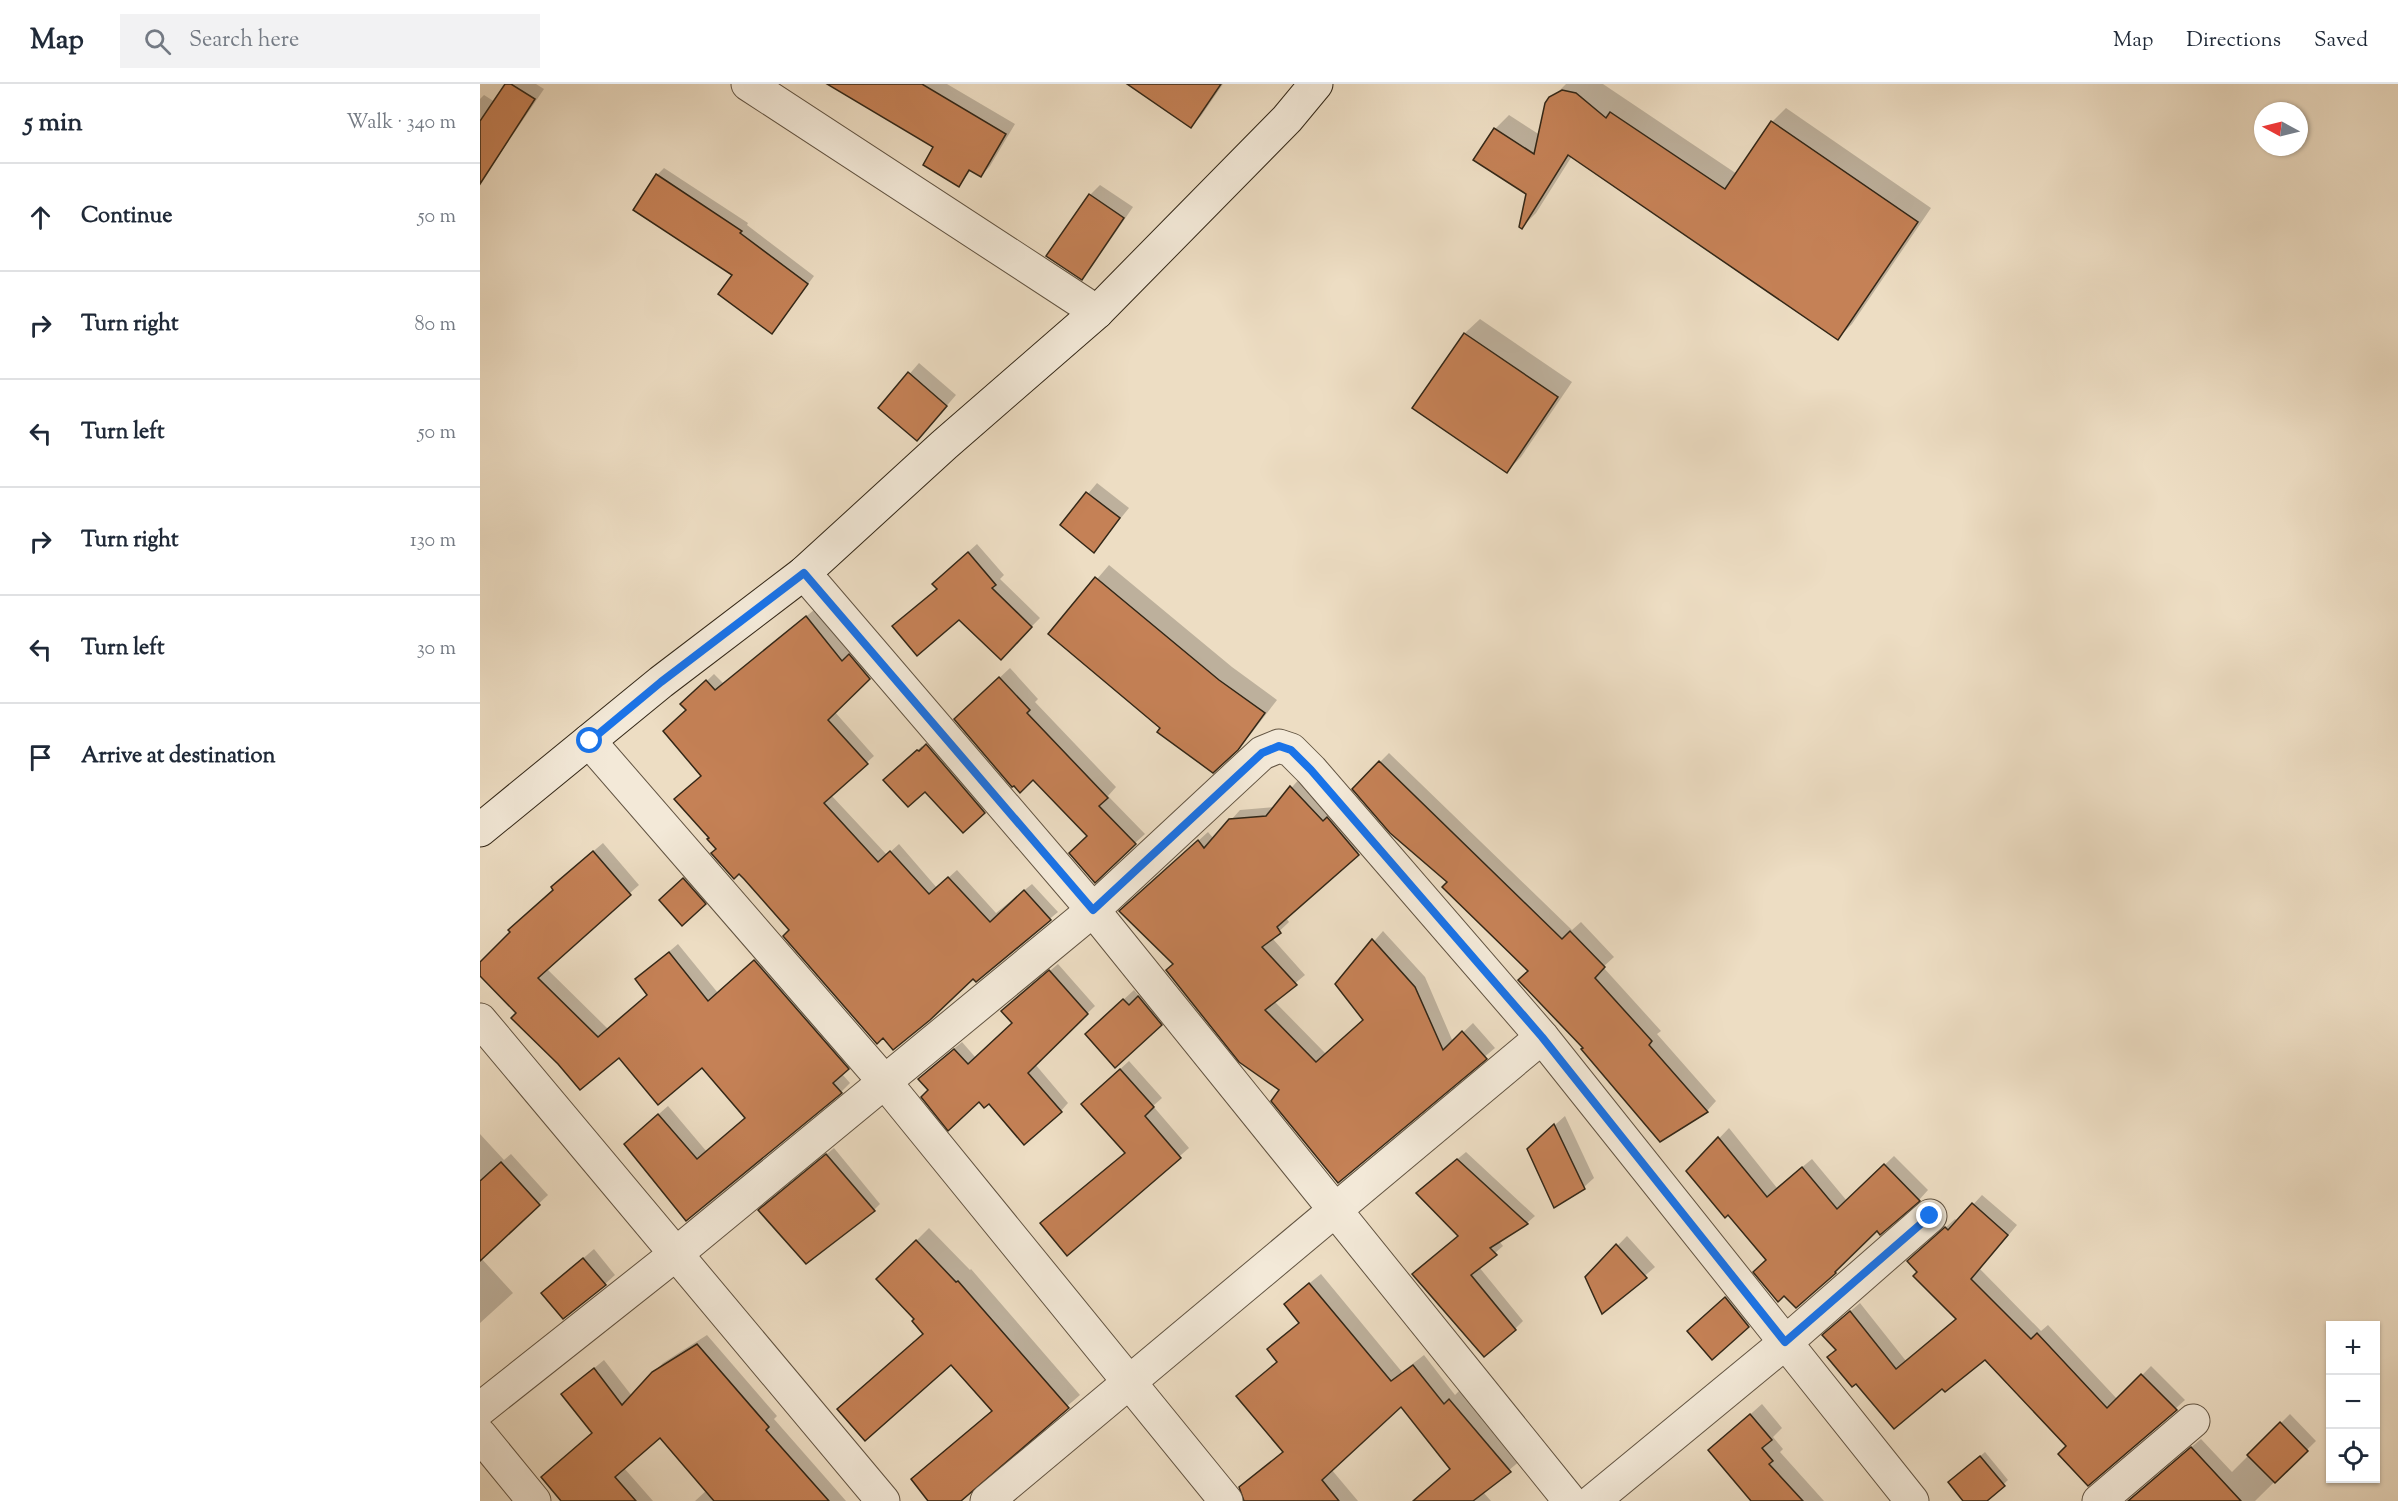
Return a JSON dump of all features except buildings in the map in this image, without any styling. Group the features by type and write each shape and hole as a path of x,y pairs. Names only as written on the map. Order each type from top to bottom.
{"street":[{"path":"748,84 1097,312"},
{"path":"480,830 661,682 804,573 944,445 1097,312 1287,118 1316,84"},
{"path":"804,573 1093,910 1570,1501"},
{"path":"590,741 884,1081 1226,1501"},
{"path":"480,1409 677,1253 1093,910 1262,753 1279,746 1291,750 1311,770 1542,1037 1912,1501"},
{"path":"480,1020 883,1501"},
{"path":"987,1501 1542,1037"},
{"path":"1593,1501 1785,1342 1930,1216"},
{"path":"2099,1501 2193,1421"},
{"path":"480,1435 534,1501"}],"route":[{"path":"590,741 661,682 804,573 1093,910 1262,753 1279,746 1291,750 1311,770 1542,1037 1785,1342 1930,1216"}]}
